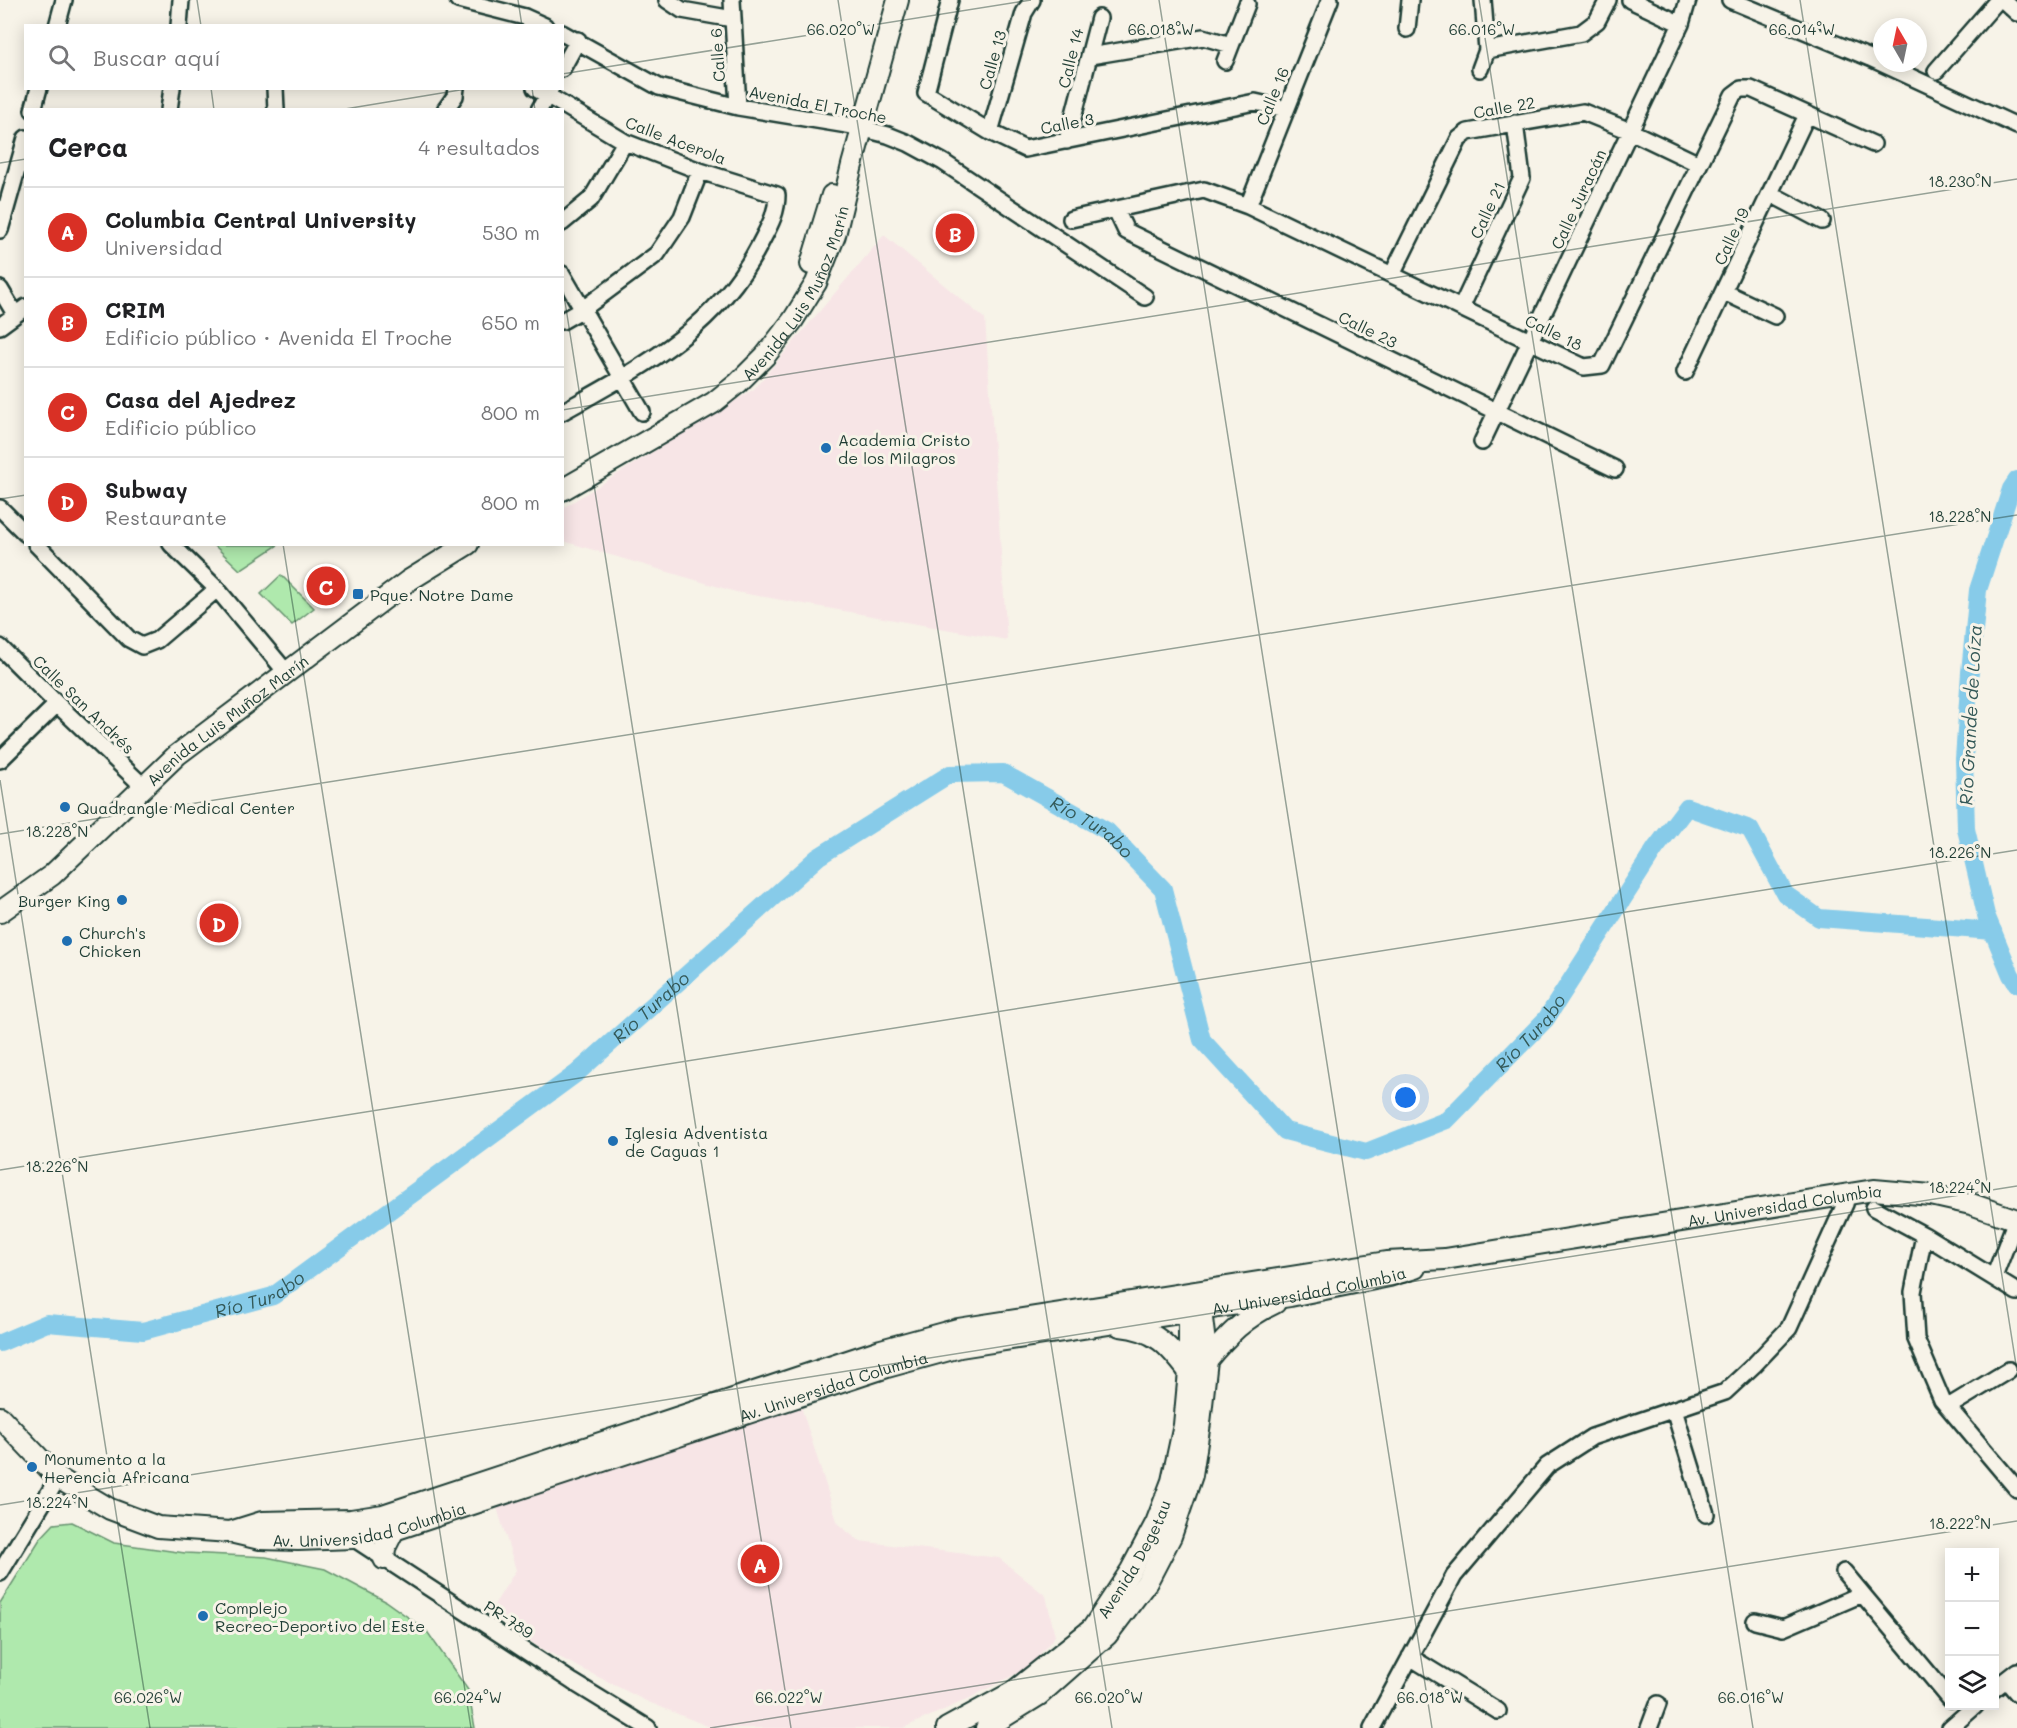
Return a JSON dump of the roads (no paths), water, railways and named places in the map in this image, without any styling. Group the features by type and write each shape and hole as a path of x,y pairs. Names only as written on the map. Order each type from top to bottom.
{"main road":[{"name":"Avenida Luis Muñoz Marín","path":"858,128 887,0"},
{"name":"Avenida Luis Muñoz Marín","path":"564,485 660,422 721,390 775,327 812,262 858,128 898,0"},
{"name":"Avenida Luis Muñoz Marín","path":"0,912 52,875 177,739 282,668 384,586 458,546"},
{"name":"Avenida Luis Muñoz Marín","path":"0,898 41,869 139,782"},
{"name":"Av. Universidad Columbia","path":"0,1417 58,1478 110,1509 158,1527 230,1532 260,1539 353,1538 394,1530 881,1350 958,1329 1323,1271 1387,1262 1445,1259 1874,1190 1931,1195 1971,1204 2016,1220"},
{"name":"Av. Universidad Columbia","path":"230,1532 262,1522 351,1520 383,1515 479,1483 616,1447 960,1347 1290,1296 1389,1276 1445,1259"},
{"path":"1035,1317 1063,1319 1164,1305 1195,1309 1219,1298 1300,1284 1312,1280 1323,1271"},
{"path":"1207,1360 1230,1332 1258,1311 1290,1296"},
{"name":"Avenida Degetau","path":"986,1728 1039,1695 1107,1635 1147,1582 1171,1536 1192,1475 1207,1360 1195,1309"},
{"name":"Avenida Degetau","path":"946,1728 1013,1692 1092,1629 1131,1570 1156,1523 1172,1481 1182,1436 1195,1309"},
{"path":"1106,1324 1133,1327 1160,1339 1189,1372"},
{"path":"283,1522 302,1528 336,1529 353,1538 361,1530 371,1525 453,1498 479,1483"},
{"path":"384,1559 385,1548 394,1530"}],"street":[{"path":"179,24 181,0"},
{"path":"458,0 525,17 541,24"},
{"path":"667,0 682,10 733,19"},
{"name":"Calle 6","path":"732,0 738,107"},
{"name":"Calle 3","path":"950,0 926,93 990,132 1025,149 1255,102 1286,109"},
{"name":"Calle 13","path":"990,132 1024,13 1032,0"},
{"name":"Calle 16","path":"1248,206 1330,0"},
{"path":"1407,29 1410,0"},
{"path":"1480,69 1487,50 1483,0"},
{"path":"1487,50 1581,33 1597,21 1608,0"},
{"path":"1630,0 1681,24"},
{"name":"Calle Juracán","path":"1482,442 1681,24 1688,0"},
{"path":"1730,0 1870,58 2017,126"},
{"path":"1936,71 1998,0"},
{"path":"2003,0 2017,13"},
{"path":"57,24 59,1"},
{"path":"1224,61 1247,4"},
{"name":"Calle 14","path":"1067,141 1099,18"},
{"name":"Avenida El Troche","path":"564,34 659,87 738,107 858,128 908,143 943,162 1145,297"},
{"path":"1090,56 1203,37 1231,45"},
{"path":"564,65 578,40"},
{"name":"Calle 18","path":"1071,219 1204,190 1248,206 1584,367 1602,365 1733,95 1741,89 1751,89 1873,144"},
{"path":"34,108 38,90"},
{"path":"169,108 172,90"},
{"path":"275,90 276,108"},
{"path":"446,108 455,96 456,90"},
{"path":"540,108 545,91"},
{"name":"Calle Acerola","path":"545,91 625,142 700,171 777,195 777,210 747,269 715,308 680,341 622,378"},
{"name":"Calle 22","path":"1392,275 1459,139 1468,132 1583,112 1630,131 1699,164"},
{"name":"Calle 19","path":"1685,372 1771,194 1806,115"},
{"name":"Calle 21","path":"1461,308 1522,178 1515,123"},
{"path":"564,221 591,199 625,142"},
{"path":"0,225 24,145"},
{"path":"564,320 583,309 657,254 682,217 700,171"},
{"path":"1771,194 1821,221"},
{"name":"Calle 23","path":"1116,210 1126,231 1616,469"},
{"path":"564,277 642,412"},
{"path":"0,289 20,310 0,326"},
{"path":"1724,292 1775,316"},
{"path":"564,411 622,378"},
{"path":"0,508 24,532"},
{"path":"38,546 129,639 142,646 157,640 216,589"},
{"path":"173,546 216,589 282,668"},
{"name":"Calle San Andrés","path":"0,646 139,782"},
{"path":"0,760 57,704"},
{"path":"1372,1728 1454,1576 1547,1466 1592,1437 1725,1392 1789,1328 1847,1195"},
{"path":"1874,1208 1924,1235 2017,1292"},
{"path":"1995,1277 2016,1220"},
{"path":"1924,1235 1913,1292 1916,1339 1942,1400 2017,1489"},
{"path":"1948,1407 2009,1370"},
{"path":"1674,1410 1706,1514"},
{"path":"0,1573 58,1478"},
{"name":"PR-789","path":"353,1538 573,1682 648,1728"},
{"path":"1844,1572 1945,1693"},
{"path":"1755,1621 1783,1628 1862,1594"},
{"path":"1410,1658 1498,1711"},
{"path":"2006,1680 2017,1693"},
{"path":"1649,1728 1658,1704"},
{"path":"1950,1728 1963,1710"}],"waterway":[{"name":"Río Grande de Loíza","path":"2017,480 2011,489 1978,590 1964,759 1966,829 1986,915 2017,984"},
{"name":"Río Turabo","path":"0,1343 47,1323 143,1331 273,1296 577,1073 818,857 950,774 1003,773 1107,831 1163,889 1202,1040 1285,1131 1366,1152 1447,1120 1546,1019 1655,849 1687,807 1750,829 1785,894 1819,918 1993,931"}],"place":[{"name":"CRIM","path":"955,233"},
{"name":"Academia Cristo de los Milagros","path":"826,448"},
{"name":"Casa del Ajedrez","path":"326,586"},
{"name":"Pque. Notre Dame","path":"358,594"},
{"name":"Quadrangle Medical Center","path":"65,807"},
{"name":"Burger King","path":"122,900"},
{"name":"Subway","path":"219,923"},
{"name":"Church's Chicken","path":"67,941"},
{"name":"Iglesia Adventista de Caguas 1","path":"613,1141"},
{"name":"Monumento a la Herencia Africana","path":"32,1467"},
{"name":"Columbia Central University","path":"760,1564"},
{"name":"Complejo Recreo-Deportivo del Este","path":"203,1616"}]}
